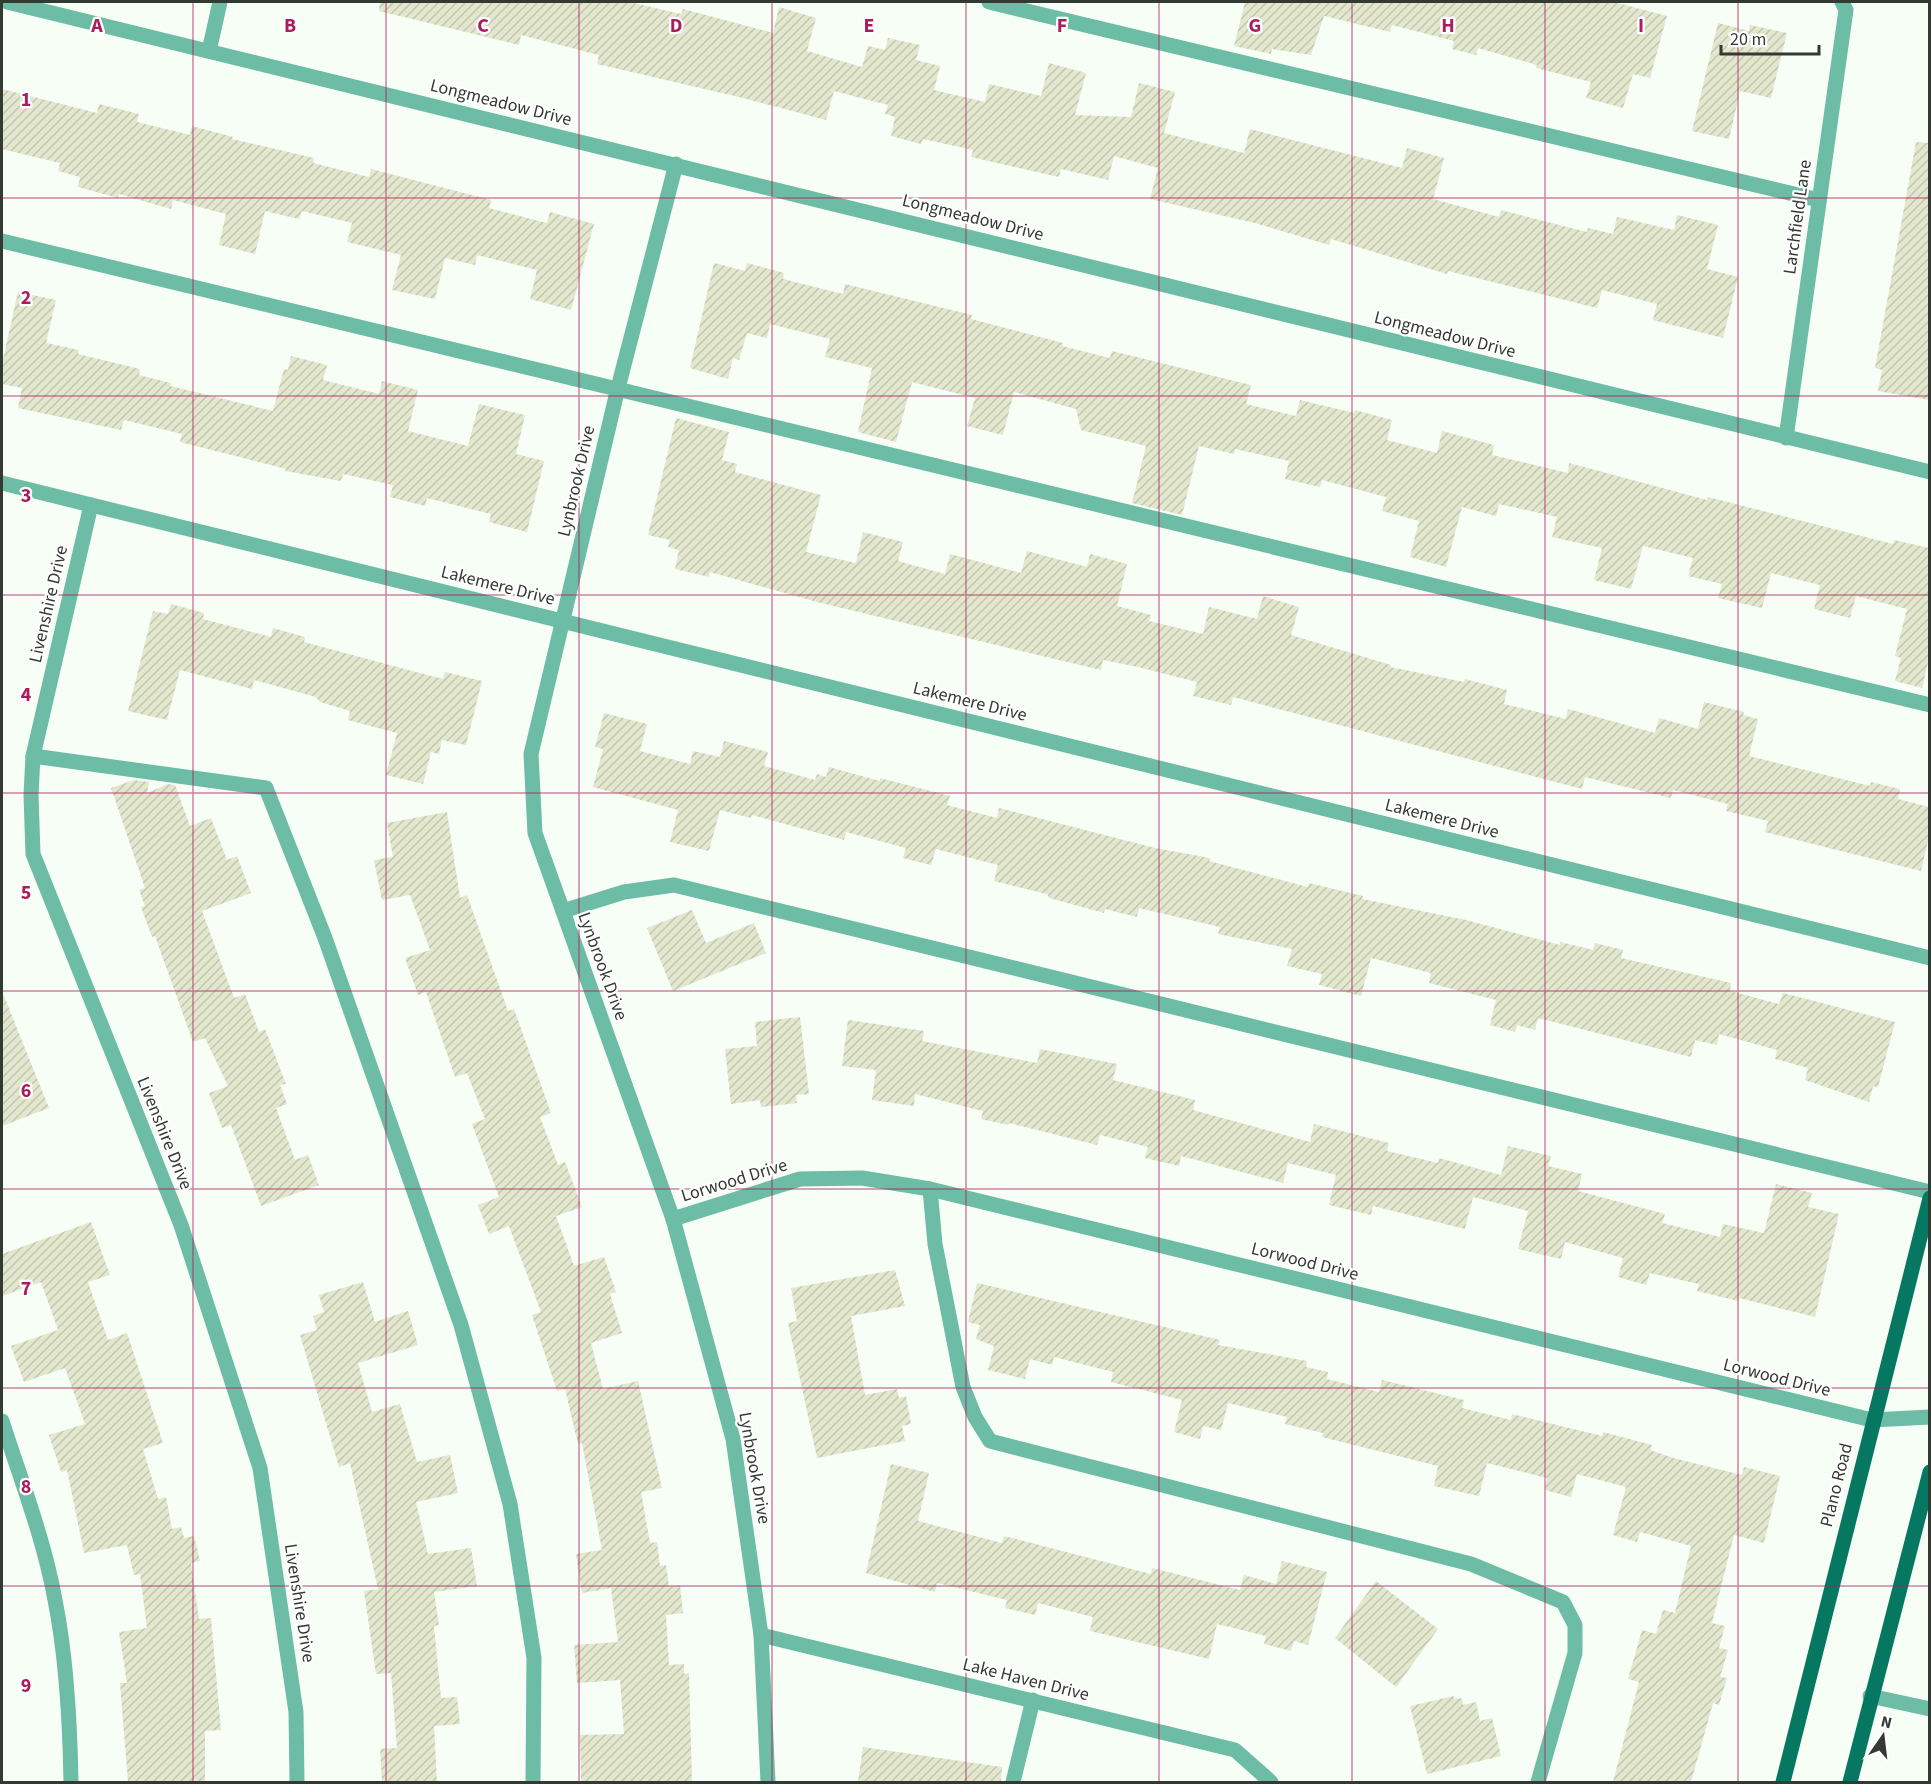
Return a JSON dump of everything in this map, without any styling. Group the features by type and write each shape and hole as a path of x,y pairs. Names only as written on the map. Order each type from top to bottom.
{"main road":[{"name":"Plano Road","path":"1783,1782 1929,1198"},
{"path":"1850,1782 1870,1696 1929,1472"}],"street":[{"name":"Longmeadow Drive","path":"7,2 1929,472"},
{"path":"209,51 220,2"},
{"path":"989,2 1819,200"},
{"name":"Larchfield Lane","path":"1786,438 1846,10 1842,2"},
{"name":"Lynbrook Drive","path":"676,164 618,388 531,754 534,833 672,1219 733,1439 761,1635 768,1782"},
{"path":"2,241 1929,705"},
{"name":"Lakemere Drive","path":"2,483 1929,958"},
{"name":"Livenshire Drive","path":"91,505 33,756 31,795 33,854 181,1225 260,1468 296,1712 297,1782"},
{"path":"33,756 266,788 325,938 461,1325 510,1504 534,1658 533,1782"},
{"path":"562,911 624,892 674,885 1929,1192"},
{"name":"Lorwood Drive","path":"672,1219 800,1179 862,1178 930,1189 1872,1420 1929,1417"},
{"path":"930,1189 934,1244 963,1387 975,1417 990,1441 1472,1564 1563,1602 1575,1625 1575,1653 1538,1782"},
{"path":"2,1421 32,1514 55,1600 70,1726 71,1782"},
{"name":"Lake Haven Drive","path":"761,1635 1234,1750 1271,1782"},
{"path":"1870,1696 1929,1709"},
{"path":"1013,1782 1033,1700"}],"building":[{"path":"380,2 630,2 681,14 683,9 773,33 779,7 816,18 807,51 862,67 868,46 885,50 888,38 920,45 916,60 940,66 934,90 985,102 989,84 1041,96 1049,63 1086,73 1075,115 1131,117 1139,83 1175,92 1164,133 1244,153 1250,129 1402,168 1407,148 1444,158 1433,199 1499,217 1501,210 1587,232 1588,228 1613,234 1617,217 1674,230 1677,215 1718,225 1707,269 1738,277 1723,338 1653,320 1657,304 1602,290 1597,308 1448,271 1447,274 1331,239 1329,245 1255,223 1150,199 1158,168 1114,156 1108,180 1061,169 1059,177 971,157 973,150 923,139 921,144 891,136 895,117 885,114 888,105 834,91 826,120 597,64 599,55 521,35 519,45 379,11"},
{"path":"1245,2 1614,2 1667,16 1650,78 1633,74 1623,108 1586,98 1591,82 1536,68 1537,65 1478,48 1476,55 1452,49 1454,41 1392,25 1390,32 1324,16 1311,55 1272,49 1271,54 1234,46"},
{"path":"1718,23 1749,31 1750,25 1787,33 1771,98 1740,91 1729,139 1692,131"},
{"path":"2,89 97,113 99,104 139,114 137,122 190,135 192,126 233,137 232,139 314,158 313,163 369,177 371,169 491,200 489,208 547,223 550,212 594,224 571,310 530,299 537,270 477,255 475,265 445,258 435,299 392,290 401,255 347,242 352,223 302,211 299,219 265,211 255,254 219,245 226,214 173,200 171,209 119,194 118,198 78,187 80,177 58,171 60,163 2,149"},
{"path":"1916,142 1929,143 1929,400 1878,391 1882,370 1875,368"},
{"path":"714,263 745,271 747,263 784,273 783,279 843,294 845,284 972,315 971,319 1110,358 1112,351 1251,385 1246,404 1296,416 1300,400 1354,413 1355,410 1392,420 1387,440 1437,453 1442,431 1494,445 1492,455 1568,473 1569,463 1707,500 1708,497 1893,544 1894,540 1929,548 1929,659 1922,688 1895,681 1901,658 1895,656 1907,609 1856,596 1850,618 1814,609 1820,585 1771,573 1762,608 1718,598 1722,584 1688,576 1693,558 1643,546 1631,589 1594,580 1602,548 1552,537 1557,517 1499,504 1496,516 1462,507 1446,567 1410,557 1419,521 1382,511 1386,497 1322,480 1320,487 1285,479 1289,461 1235,449 1234,454 1199,446 1182,515 1132,503 1146,446 1081,430 1076,409 1014,392 1003,435 967,426 975,398 912,382 896,442 858,432 872,368 825,357 830,339 770,324 767,338 747,333 739,360 733,358 728,379 690,368"},
{"path":"18,292 56,300 46,343 79,350 78,354 140,369 139,375 171,383 170,386 273,411 284,369 288,370 291,356 327,365 323,380 379,394 382,381 418,390 408,431 468,446 479,404 525,415 516,454 544,461 527,532 489,522 491,514 427,498 425,506 390,497 393,485 343,474 341,481 285,471 286,469 180,442 182,434 124,420 121,430 18,408 22,388 2,384 2,364"},
{"path":"676,418 729,432 722,460 737,464 735,472 821,495 806,552 856,563 863,532 903,542 898,561 945,574 950,554 1021,573 1027,551 1087,567 1090,554 1127,564 1117,606 1151,615 1149,621 1203,634 1209,607 1257,619 1263,596 1299,607 1291,635 1391,665 1390,667 1464,682 1465,679 1507,690 1504,704 1566,719 1568,709 1655,733 1659,718 1698,729 1704,702 1744,712 1743,715 1758,719 1749,756 1870,786 1871,782 1900,789 1898,799 1929,807 1929,837 1921,871 1765,832 1768,821 1726,811 1728,804 1673,790 1671,798 1585,777 1582,789 1233,697 1231,705 1193,696 1197,682 1138,667 1103,660 1101,670 817,602 710,572 709,577 675,569 679,550 668,547 670,540 648,535"},
{"path":"171,604 204,613 203,619 271,637 273,628 305,637 304,642 443,679 445,672 482,681 466,745 442,740 439,754 431,752 423,784 386,775 397,733 348,720 350,711 320,702 316,697 254,680 252,689 180,670 167,720 128,711 153,611 168,614"},
{"path":"604,713 647,724 640,751 690,764 693,751 720,757 724,741 768,752 764,766 815,780 817,774 826,777 829,767 880,781 880,778 950,796 947,805 997,818 999,808 1155,848 1210,858 1209,861 1308,887 1309,883 1363,896 1362,899 1466,920 1560,945 1560,942 1593,950 1595,943 1623,950 1621,958 1731,983 1730,991 1779,1004 1783,993 1895,1022 1878,1087 1873,1086 1869,1102 1805,1080 1808,1068 1775,1059 1777,1050 1719,1034 1717,1045 1695,1040 1691,1057 1538,1018 1535,1030 1517,1025 1515,1032 1490,1025 1496,1000 1429,983 1431,973 1371,958 1361,996 1319,985 1322,974 1287,966 1292,949 1218,934 1220,927 1139,908 1137,917 1105,909 1104,913 1049,898 1047,894 994,881 998,865 936,849 931,865 903,858 906,848 846,832 844,840 752,815 751,818 720,810 709,851 670,842 678,810 593,787 603,749 595,747"},
{"path":"134,780 149,782 147,793 168,784 175,785 190,826 211,818 227,860 237,856 251,893 202,911 234,998 245,994 259,1032 265,1029 286,1084 280,1085 287,1104 276,1108 295,1160 308,1155 319,1185 261,1206 231,1125 222,1128 209,1093 228,1086 205,1038 193,1042 155,936 152,937 141,907 145,906 139,890 145,888 111,788"},
{"path":"447,812 460,898 467,895 508,1011 514,1009 551,1113 540,1117 558,1165 565,1162 582,1207 556,1216 574,1266 604,1257 616,1292 610,1294 622,1333 591,1343 603,1389 638,1381 662,1488 641,1492 650,1543 657,1542 660,1566 666,1565 669,1587 680,1585 683,1613 666,1615 669,1665 684,1664 684,1674 689,1673 692,1782 581,1782 580,1735 624,1734 620,1680 577,1683 574,1645 618,1642 611,1588 582,1593 576,1554 602,1550 582,1443 578,1444 565,1389 557,1391 532,1315 541,1312 509,1226 489,1234 478,1205 499,1197 472,1124 485,1119 467,1073 455,1077 426,992 418,995 405,958 430,950 410,895 382,900 374,860 393,857 387,823"},
{"path":"692,910 706,943 754,923 766,953 673,991 647,928"},
{"path":"4,996 49,1108 2,1126 2,997"},
{"path":"800,1017 809,1094 796,1095 797,1103 761,1107 760,1100 731,1104 725,1049 757,1046 755,1022"},
{"path":"848,1020 924,1031 922,1041 1037,1063 1040,1049 1117,1064 1113,1080 1195,1100 1193,1110 1310,1142 1314,1124 1389,1143 1387,1151 1438,1163 1439,1158 1501,1175 1508,1146 1551,1156 1548,1166 1582,1174 1578,1191 1665,1214 1662,1223 1720,1237 1723,1224 1764,1233 1776,1184 1812,1193 1808,1207 1839,1214 1815,1317 1739,1298 1738,1301 1697,1291 1699,1284 1650,1273 1646,1285 1618,1277 1623,1258 1565,1242 1561,1259 1518,1249 1528,1211 1473,1197 1465,1229 1373,1206 1371,1215 1329,1205 1336,1175 1288,1163 1283,1183 1181,1156 1179,1166 1145,1158 1148,1147 1100,1135 1097,1145 1009,1123 1008,1125 981,1119 983,1111 915,1094 914,1106 872,1100 876,1070 842,1066"},
{"path":"91,1222 110,1275 88,1282 108,1340 127,1333 163,1443 143,1449 158,1499 166,1497 172,1529 181,1527 184,1538 194,1536 200,1561 191,1563 199,1619 211,1618 221,1730 205,1731 205,1782 128,1782 120,1683 127,1683 119,1632 147,1628 140,1574 134,1575 127,1545 84,1553 67,1470 61,1472 49,1435 85,1424 65,1368 24,1382 11,1346 58,1330 41,1282 2,1296 2,1254"},
{"path":"895,1270 905,1306 851,1316 865,1395 897,1389 899,1398 906,1396 911,1424 902,1426 905,1441 817,1458 788,1323 797,1321 791,1288"},
{"path":"363,1282 375,1322 408,1311 418,1345 358,1363 372,1412 400,1404 417,1462 450,1455 458,1493 416,1502 428,1554 471,1548 477,1586 434,1592 439,1625 434,1626 441,1698 457,1697 460,1724 434,1726 437,1782 382,1782 380,1749 397,1748 391,1673 376,1674 364,1591 378,1589 350,1463 339,1467 300,1335 317,1330 313,1316 324,1312 319,1295"},
{"path":"977,1283 1220,1340 1218,1345 1307,1361 1306,1367 1328,1372 1327,1379 1379,1392 1382,1380 1464,1400 1462,1408 1511,1420 1512,1414 1602,1436 1603,1432 1652,1445 1650,1450 1677,1459 1742,1475 1744,1467 1780,1476 1764,1543 1734,1535 1712,1623 1725,1626 1719,1648 1728,1650 1720,1677 1727,1678 1719,1705 1713,1703 1691,1782 1613,1782 1639,1682 1628,1679 1642,1630 1656,1634 1663,1610 1675,1613 1691,1546 1640,1532 1637,1542 1613,1535 1626,1487 1577,1474 1571,1497 1545,1490 1547,1478 1487,1463 1479,1496 1434,1486 1438,1466 1322,1437 1323,1433 1285,1424 1287,1417 1228,1403 1221,1430 1203,1426 1200,1439 1174,1432 1182,1400 1111,1382 1113,1372 1054,1357 1052,1365 1030,1359 1025,1379 988,1370 994,1346 976,1339 980,1325 968,1322"},
{"path":"891,1464 929,1473 918,1521 1002,1543 1004,1536 1151,1574 1152,1568 1240,1590 1244,1575 1276,1584 1282,1561 1327,1572 1308,1645 1294,1641 1291,1651 1264,1644 1266,1636 1217,1624 1209,1659 1090,1631 1093,1617 1038,1603 1035,1615 1005,1608 1007,1600 937,1583 935,1592 866,1573"},
{"path":"1376,1581 1438,1629 1396,1687 1335,1638"},
{"path":"1454,1696 1454,1699 1462,1698 1463,1705 1476,1702 1480,1721 1492,1718 1501,1756 1427,1774 1410,1706"},
{"path":"863,1747 1002,1767 1001,1782 858,1782"}]}
